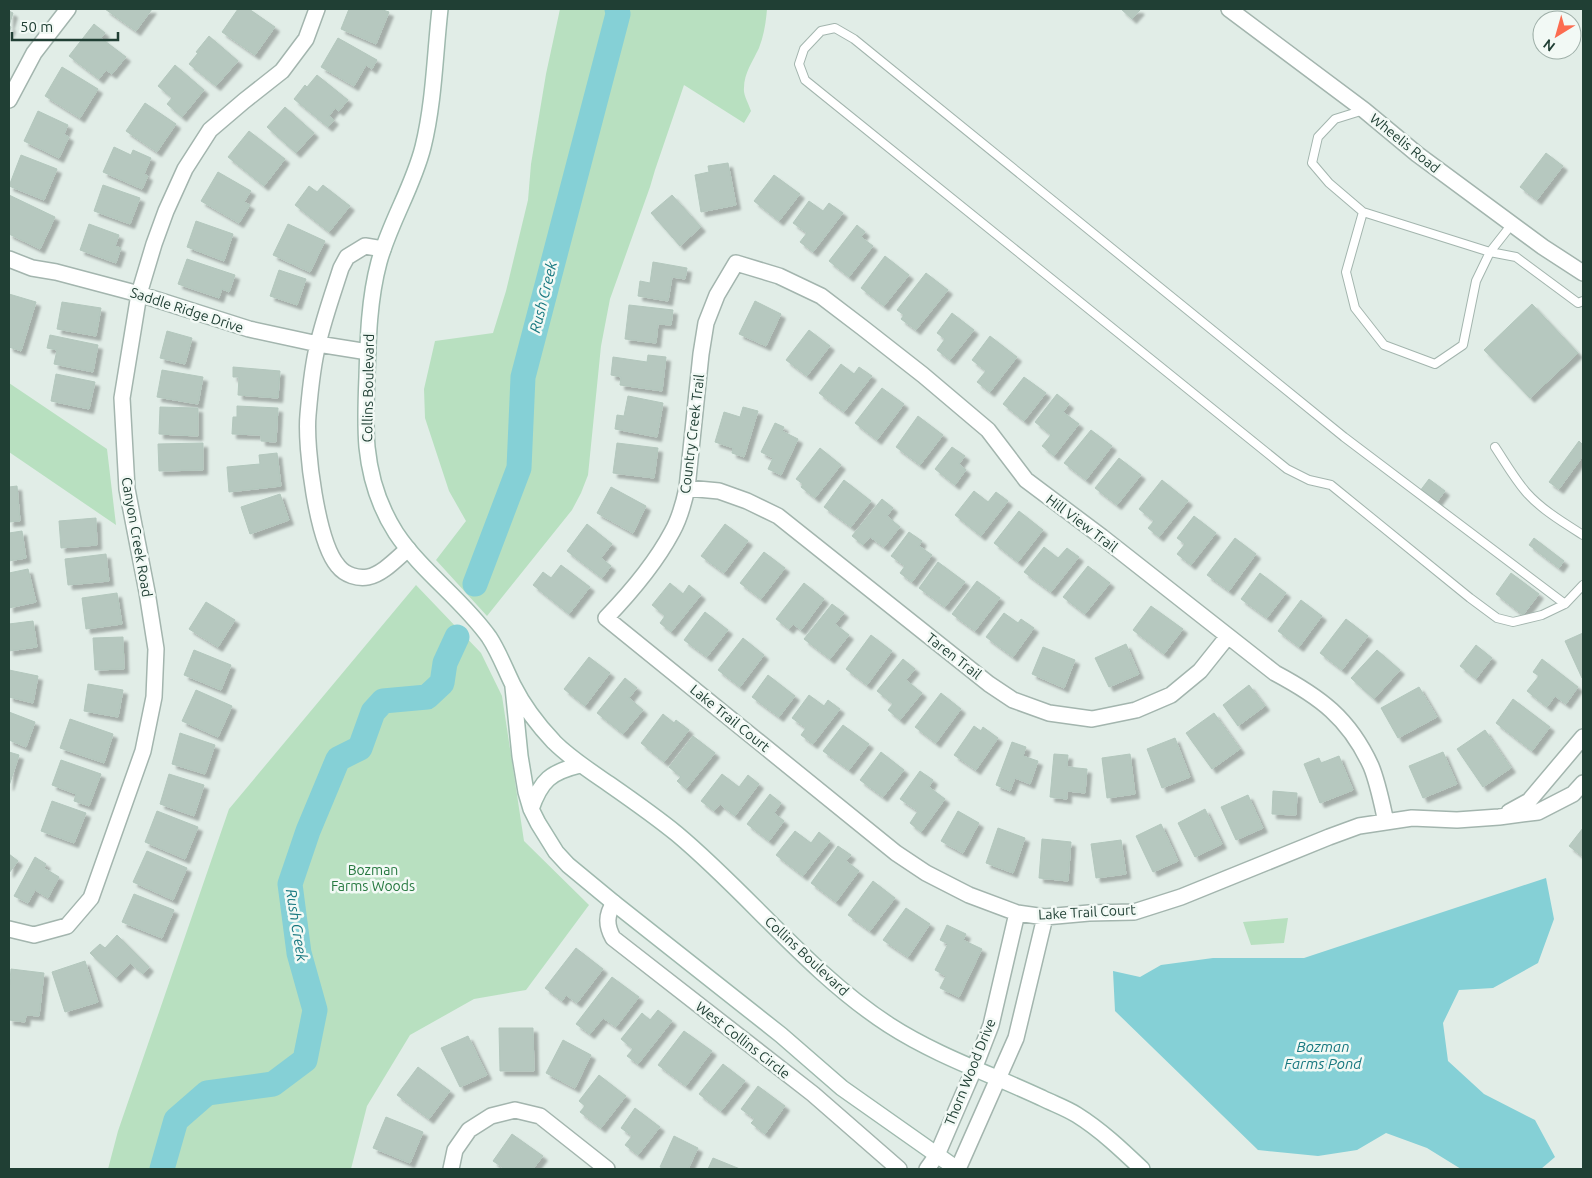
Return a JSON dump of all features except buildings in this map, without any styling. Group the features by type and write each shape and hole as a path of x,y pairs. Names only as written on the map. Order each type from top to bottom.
{"street":[{"path":"9,100 34,53 68,9"},
{"name":"Canyon Creek Road","path":"9,929 34,935 67,926 91,898 143,751 154,697 156,648 127,489 122,398 139,294 166,212 185,170 210,130 282,71 306,39 317,9"},
{"name":"Collins Boulevard","path":"440,9 428,124 423,146 379,264 371,308 366,430 370,470 385,513 397,534 408,549 482,628 500,655 513,686 543,730 580,765 647,810 683,839 818,970 859,1004 909,1037 1076,1115 1120,1148 1142,1169"},
{"name":"Wheelis Road","path":"1229,9 1364,110 1417,154 1543,247 1583,273"},
{"path":"384,249 365,246 347,257 341,268 318,344 308,417 308,446 317,508 332,558 338,567 346,573 362,578 371,577 379,573 408,549"},
{"name":"Saddle Ridge Drive","path":"9,259 32,268 56,272 139,294 249,330 368,352"},
{"name":"Country Creek Trail","path":"606,618 631,592 653,562 668,539 676,522 687,488 706,323 717,295 736,263"},
{"name":"Hill View Trail","path":"736,263 779,276 821,296 923,375 988,430 1026,480 1275,673 1306,690 1330,708 1351,730 1371,767 1386,822"},
{"name":"Taren Trail","path":"687,488 719,491 747,501 778,516 989,684 1013,700 1049,713 1092,719 1136,710 1171,695 1200,671 1228,636"},
{"name":"Lake Trail Court","path":"606,618 896,852 926,873 969,895 1017,913 1045,917 1089,913 1134,912 1181,897 1329,836 1359,826 1412,818 1457,820 1538,812 1573,794 1583,783"},
{"name":"Collins Boulevard","path":"513,686 520,756 526,792 531,809 556,852 568,865 614,903 781,1035 842,1088 958,1169"},
{"name":"Lake Trail Court","path":"1499,817 1529,801 1583,737"},
{"path":"531,809 540,787 546,780 565,768 580,765"},
{"name":"West Collins Circle","path":"614,903 609,910 607,921 608,930 613,938 813,1094 898,1169"},
{"name":"Thorn Wood Drive","path":"927,1169 937,1155 991,1026 1017,913"},
{"name":"Thorn Wood Drive","path":"958,1169 1016,1038 1045,917"},
{"path":"451,1169 455,1150 469,1130 491,1116 515,1110 540,1116 607,1169"}],"lane":[{"path":"1565,604 1344,437 854,39 836,28 821,31 804,49 799,64 805,80 1287,469 1309,480 1331,485 1497,618 1513,622 1542,615 1565,604 1583,585"},
{"path":"1364,110 1335,119 1318,137 1312,163 1329,183 1363,212 1490,252 1516,257 1578,303 1583,301"},
{"path":"1363,212 1346,272 1355,308 1384,345 1435,364 1463,345 1476,281 1490,252 1512,224"},
{"path":"1495,447 1528,494 1545,510 1583,535"}],"green space":[{"path":"560,9 767,9 761,43 747,72 744,83 744,94 751,111 744,123 684,85 610,299 601,346 588,475 572,510 487,616 436,560 466,521 449,491 425,418 424,389 435,341 493,333 506,291 528,200 531,164 546,74"},
{"path":"9,383 107,449 116,525 9,452"},
{"name":"Bozman Farms Woods","path":"416,585 481,653 502,696 524,841 589,905 526,990 474,999 410,1035 367,1106 351,1169 108,1169 118,1131 229,809"},
{"path":"1288,918 1284,943 1251,945 1243,922"}],"water":[{"name":"Bozman Farms Pond","path":"1546,878 1554,919 1538,963 1493,988 1459,990 1443,1023 1448,1061 1484,1094 1535,1120 1555,1157 1541,1169 1461,1169 1427,1148 1386,1133 1357,1150 1318,1156 1258,1150 1115,1011 1113,971 1140,977 1161,965 1213,958 1304,958"}],"waterway":[{"name":"Rush Creek","path":"475,584 519,468 523,377 618,14 617,9"},
{"name":"Rush Creek","path":"162,1169 176,1120 207,1093 273,1084 305,1060 315,1010 299,953 290,884 308,831 338,759 360,748 373,712 383,701 427,697 442,683 445,663 457,637"}]}
